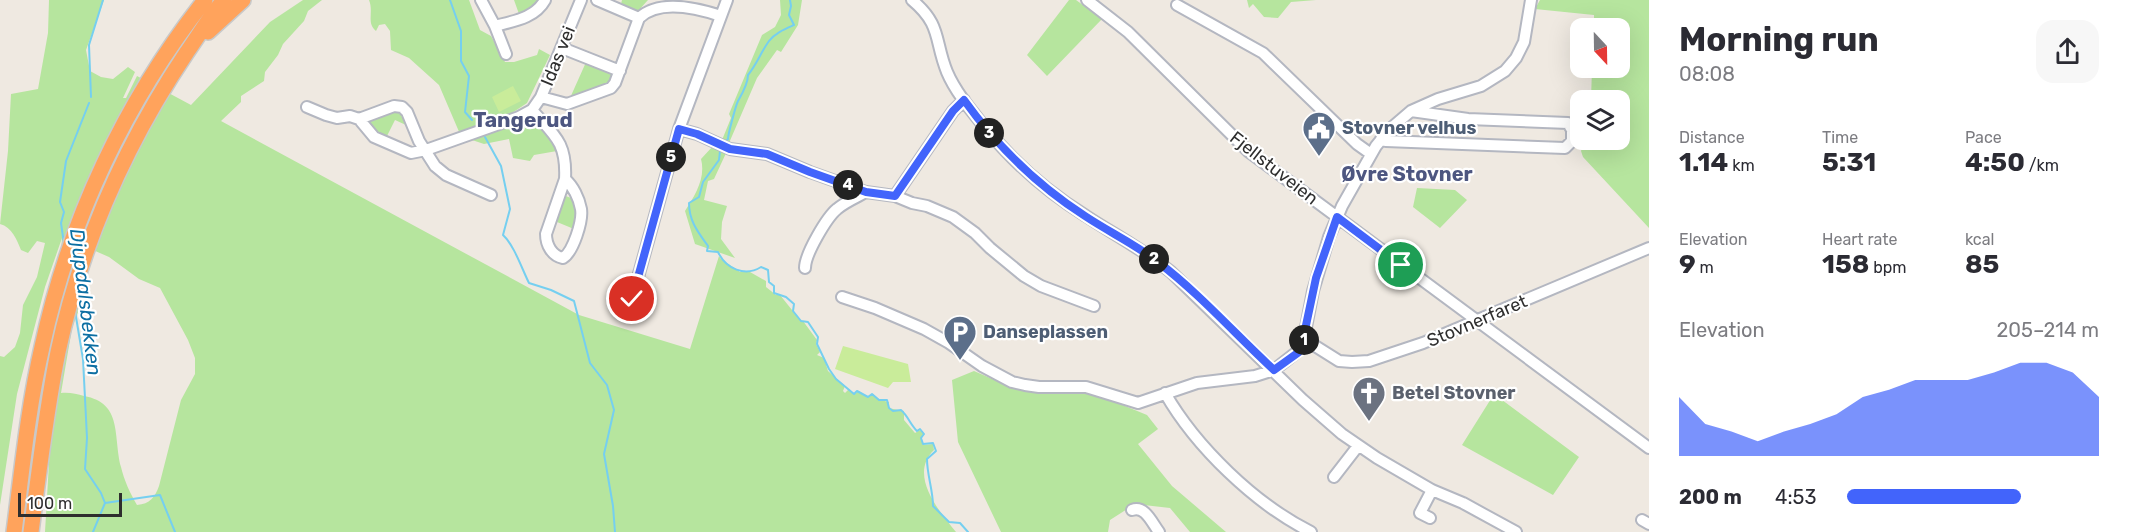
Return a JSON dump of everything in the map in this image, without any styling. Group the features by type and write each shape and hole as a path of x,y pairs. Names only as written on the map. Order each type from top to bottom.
{"highway":[{"path":"14,532 41,350 56,291 78,224 104,163 135,104 179,34 205,0"},
{"path":"31,532 58,353 82,265 104,206 128,152 161,92 224,0"},
{"path":"189,51 243,0"}],"street":[{"path":"481,0 506,54"},
{"path":"495,26 533,13 545,0"},
{"name":"Idas vei","path":"426,150 504,124 532,110 541,97 581,0"},
{"path":"597,0 618,4 639,18"},
{"path":"541,97 567,104 611,88 620,71 639,18 648,5 667,0 691,3 721,16"},
{"path":"632,299 679,129 727,0"},
{"path":"912,0 925,11 931,20 938,36 947,74 964,100 1000,146 1024,169 1073,207 1149,254 1171,272 1316,411 1358,446 1432,489 1516,532"},
{"name":"Fjellstuveien","path":"1087,0 1128,32 1243,147 1649,448"},
{"path":"842,297 924,329 1012,382 1039,387 1086,387 1138,403 1208,381 1255,376 1274,370 1299,352 1304,339 1316,278 1337,217 1381,139 1411,111 1429,102 1480,86 1505,71 1514,62 1522,48 1531,0"},
{"path":"1177,6 1263,53 1357,144 1371,154"},
{"path":"562,48 620,71"},
{"path":"895,196 953,111 964,100"},
{"path":"359,119 394,106 402,107 407,112 419,141 435,166 446,175 490,195"},
{"path":"307,107 337,118 350,116 359,119 375,137 411,153 426,150"},
{"path":"532,110 556,136 562,146 566,165 565,179 546,234 546,242 550,249 555,255 563,258 572,250 581,217 581,209 572,184 565,179"},
{"path":"1381,139 1565,148 1572,141 1572,130 1568,123 1468,119 1411,111"},
{"path":"679,129 697,134 730,149 767,154 866,192 895,196 953,217 1024,276 1041,286 1094,306"},
{"path":"805,268 807,256 832,213 866,192"},
{"name":"Stovnerfaret","path":"1304,339 1339,361 1360,362 1406,350 1649,248"},
{"path":"1165,393 1179,416 1200,441 1251,493 1277,513 1311,532"},
{"path":"1334,477 1358,446"},
{"path":"1430,518 1420,513 1432,489"},
{"path":"1132,510 1137,508 1142,510 1159,532"}],"green space":[{"path":"49,0 104,0 86,50 90,71 101,77 113,79 128,67 135,72 123,98 126,98 137,76 191,105 270,22 303,0 322,0 308,11 304,21 283,44 265,72 264,81 241,96 241,102 221,121 579,315 690,349 719,256 740,272 750,272 766,281 766,287 776,295 780,295 803,321 817,340 816,344 820,352 817,355 824,358 828,371 845,386 843,391 845,393 849,389 854,394 859,391 868,397 873,394 880,400 889,402 888,408 904,411 904,420 915,433 920,430 924,434 921,438 923,445 933,444 934,450 924,470 925,481 935,503 956,532 45,532 62,238 45,287 17,394 0,505 0,356 4,357 15,347 20,333 23,305 37,277 45,243 37,241 28,253 21,250 11,231 0,224 8,151 11,94 38,89 48,33","holes":["93,250 109,257 139,279 160,288 195,358 195,374 181,400 159,486 151,499 137,505 122,472 111,413 96,400 76,394 61,393 72,328 85,282 85,269"]},
{"path":"369,0 469,0 480,30 491,36 505,62 514,62 537,55 539,49 550,55 527,103 512,113 460,134 439,85 409,58 391,50 390,31 385,24 379,25 376,31 373,28"},
{"path":"514,0 540,0 530,10 519,14"},
{"path":"622,0 648,0 638,11 621,4"},
{"path":"780,0 802,0 798,25 781,52 777,50 757,78 729,143 722,140 731,118 729,114 762,35 775,27 781,15"},
{"path":"1069,0 1076,0 1102,19 1047,76 1027,55"},
{"path":"1247,0 1316,0 1291,2 1278,18 1264,17 1253,4 1249,8"},
{"path":"1540,0 1649,0 1649,228 1583,157 1581,151 1630,150 1630,90 1591,90 1592,78 1630,78 1630,18 1594,18 1594,15 1535,9"},
{"path":"587,60 614,72 608,84 570,98"},
{"path":"513,86 521,101 499,112 492,97"},
{"path":"398,109 408,122 406,125 395,120 386,138 375,134 363,121"},
{"path":"529,116 552,139 557,151 534,155 530,161 513,158 509,139 484,144 472,140"},
{"path":"713,146 727,151 714,179 708,181 704,200 727,206 722,222 721,239 735,258 695,244 685,211 701,180 701,159"},
{"path":"1417,188 1455,190 1467,200 1440,228 1413,207"},
{"path":"573,194 579,212 574,229 557,222 553,224 563,195 571,198"},
{"path":"843,346 908,364 911,382 893,382 888,388 835,369"},
{"path":"974,371 1013,388 1098,395 1147,415 1158,429 1138,444 1172,486 1226,532 1190,532 1170,508 1135,504 1110,520 1108,532 1001,532 958,442 952,380"},
{"path":"1494,394 1579,457 1553,495 1462,445"}],"waterway":[{"name":"Djupdalsbekken","path":"91,97 89,45 103,0"},
{"path":"450,0 461,31 461,61 469,76 465,112 472,120"},
{"path":"725,142 728,139 748,75 771,38 794,25 789,15 790,0"},
{"name":"Djupdalsbekken","path":"64,244 61,223 64,212 60,202 66,161 89,103"},
{"path":"485,137 501,166 510,209 503,235 514,251 529,283 574,301 590,363 607,385 614,410 604,454 615,532"},
{"path":"720,151 719,160 703,182 699,197 689,203 692,221 708,246 707,251 718,252 726,263 737,270 749,271 761,267 768,270 769,282 774,286 774,293 786,297 794,304 793,311 801,321 808,322 818,337 817,344 836,379 854,394 857,391 868,397 872,394 879,400 887,400 889,408 893,411 901,410 917,431 920,429 924,434 921,438 923,444 933,443 936,451 927,459 933,506 949,522 960,523 968,532"},
{"name":"Djupdalsbekken","path":"75,311 83,359 87,438 85,469 105,503"},
{"path":"105,503 160,495 175,532"},
{"path":"93,532 105,503"}],"place":[{"name":"Stovner velhus","path":"1319,157"},
{"name":"Danseplassen","path":"960,361"},
{"name":"Betel Stovner","path":"1369,422"}],"district":[{"name":"Tangerud","path":"523,119"},
{"name":"Øvre Stovner","path":"1407,174"}],"route":[{"path":"632,299 679,129 697,134 730,149 767,154 866,192 895,196 953,111 964,100 1000,146 1024,169 1087,217 1149,254 1193,292 1274,370 1299,352 1304,344 1316,278 1337,217 1401,265"}]}
